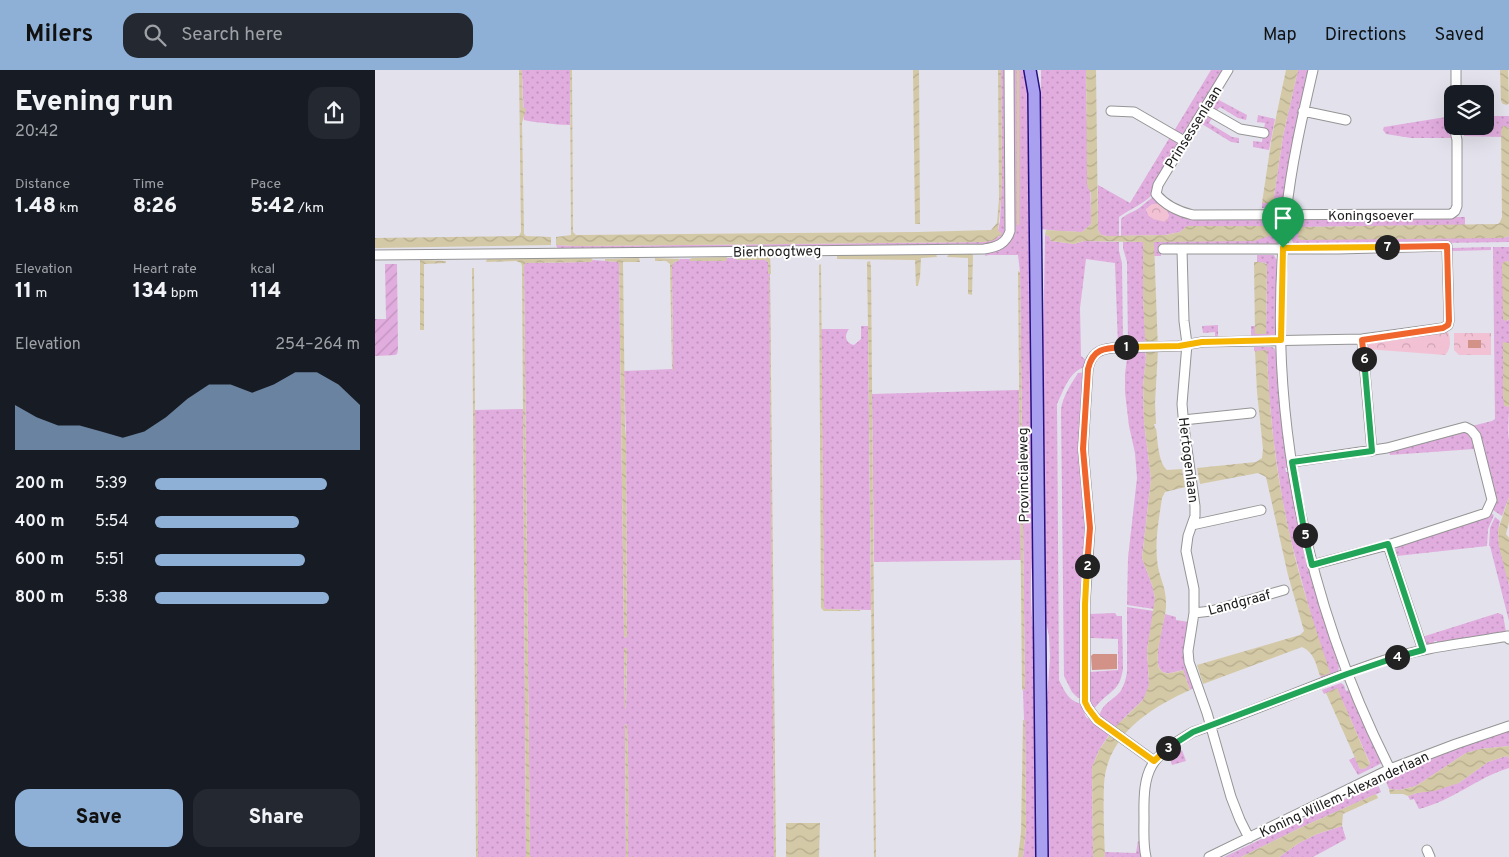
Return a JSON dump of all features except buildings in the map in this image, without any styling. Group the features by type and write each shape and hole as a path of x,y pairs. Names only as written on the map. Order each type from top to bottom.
{"main road":[{"name":"Provincialeweg","path":"1030,70 1034,93"},
{"name":"Provincialeweg","path":"1037,70 1034,93 1042,857"}],"street":[{"name":"Bierhoogtweg","path":"375,255 995,248 1003,244 1010,231 1009,70"},
{"name":"Prinsessenlaan","path":"1158,185 1228,70"},
{"path":"1313,70 1303,111 1286,215 1283,248 1281,340 1283,392 1299,504 1312,565 1347,674 1390,770"},
{"path":"1456,70 1456,85"},
{"path":"1205,110 1240,129 1264,133"},
{"path":"1303,111 1346,120"},
{"path":"1111,112 1134,112 1184,141"},
{"name":"Koningsoever","path":"1158,185 1156,194 1161,200 1183,212 1193,215 1451,214 1454,213 1457,206 1456,135"},
{"path":"1154,761 1097,720 1085,702 1085,604 1090,528 1083,449 1088,369 1092,357 1104,349 1160,347 1202,342 1362,340 1443,328 1448,325 1449,321 1447,246 1339,249 1163,249"},
{"name":"Hertogenlaan","path":"1182,250 1184,321 1187,344 1183,384 1183,420 1195,506 1186,551 1194,589 1194,613 1188,652 1189,662 1211,726 1231,797 1249,838"},
{"path":"1362,340 1372,451"},
{"path":"1183,420 1251,413"},
{"path":"1292,462 1372,451 1465,427 1476,436 1492,500 1486,513 1388,544 1312,565"},
{"path":"1192,525 1261,510"},
{"path":"1388,544 1423,650"},
{"name":"Landgraaf","path":"1194,613 1211,611 1284,590"},
{"path":"1146,857 1144,795 1146,779 1154,761 1160,754 1178,741 1193,732 1386,660 1423,650 1508,636 1509,639"},
{"name":"Koning Willem-Alexanderlaan","path":"1209,857 1390,770 1509,726"}],"shaded area":[{"path":"522,70 570,70 570,125 524,120"},
{"path":"1001,70 1005,70 1006,228 1001,239 992,245 558,249 556,245 989,241 1001,236 998,231 1002,175"},
{"path":"1013,70 1027,70 1033,549 1031,594 1034,638 1036,857 1023,857 1026,828 1023,690 1025,689 1020,272 1018,255 985,256 986,252 995,251 1006,245 1014,234"},
{"path":"1041,70 1086,70 1091,224 1082,232 1041,229"},
{"path":"1211,70 1223,70 1186,132 1181,134 1174,131"},
{"path":"1298,70 1309,70 1284,201 1277,208 1262,208 1262,203 1273,203 1283,136"},
{"path":"1217,99 1247,115 1246,120 1238,118 1220,107 1216,111 1212,107"},
{"path":"1258,115 1275,119 1269,150 1253,147 1253,141 1262,142 1265,123 1257,122"},
{"path":"1494,116 1509,116 1509,129 1506,126 1501,131 1501,137 1464,136 1494,135"},
{"path":"1207,117 1212,118 1209,123 1232,137 1239,138 1239,143 1231,142 1202,124"},
{"path":"1444,117 1444,135 1451,135 1451,138 1411,138 1386,134 1383,130 1384,127"},
{"path":"1170,137 1176,141 1177,145 1155,191 1144,202 1119,217 1119,236 1101,235 1098,230 1098,185 1130,203"},
{"path":"1154,197 1159,202 1146,209 1152,218 1169,216 1165,206 1179,214 1277,218 1282,223 1280,239 1276,245 1161,246 1161,256 1154,256 1154,242 1271,228 1265,226 1190,226 1180,232 1165,235 1121,236 1121,219"},
{"path":"1465,217 1465,225 1299,227 1503,238 1509,236 1509,242 1293,245 1291,239 1292,223 1298,218"},
{"path":"1045,235 1049,236 1051,241 1074,244 1084,241 1119,242 1122,263 1123,345 1118,345 1115,263 1086,259 1080,308 1081,356 1087,361 1086,367 1071,376 1057,404 1059,680 1071,699 1083,704 1087,718 1093,720 1110,733 1099,750 1092,767 1093,857 1049,857 1047,701 1050,657 1049,636 1045,617 1042,409"},
{"path":"1123,242 1143,242 1143,297 1146,344 1128,344 1127,262"},
{"path":"1491,247 1491,250 1452,251 1452,248"},
{"path":"1493,247 1509,247 1509,262 1507,261 1507,321 1509,319 1509,343 1503,343 1503,397 1507,407 1509,406 1509,497 1502,516 1493,510 1495,501 1472,426 1495,419"},
{"path":"1257,255 1274,255 1276,259 1279,259 1277,332 1273,337 1251,337 1251,326 1255,326 1255,334 1266,334 1267,266 1266,263 1257,262"},
{"path":"727,258 765,260 768,262 768,273 770,274 774,857 628,857 628,758 627,725 625,724 626,857 530,857 524,266 526,263 591,262 593,260 619,263 625,638 627,636 624,371 673,369 672,267 674,262 680,259 690,259 691,261 725,261","holes":["624,649 627,649 626,709 625,709"]},
{"path":"385,264 397,264 398,350 395,355 375,356 375,319 386,319"},
{"path":"1218,325 1218,338 1215,338 1215,332 1203,333 1202,326"},
{"path":"861,326 868,326 871,610 825,609 821,329 849,329 846,338 854,345 861,339"},
{"path":"1468,340 1481,340 1481,348 1468,348"},
{"path":"1254,347 1272,347 1275,349 1276,354 1278,354 1283,430 1289,468 1285,468 1286,472 1289,472 1298,521 1316,594 1339,666 1338,672 1321,679 1313,623 1290,537 1282,498 1269,396 1267,351 1254,351"},
{"path":"1145,350 1144,422 1151,479 1142,558 1152,585 1155,598 1154,609 1127,605 1128,558 1137,478 1125,392 1125,374 1128,351"},
{"path":"1086,372 1087,517 1083,698 1078,698 1072,692 1064,676 1061,409 1065,395 1078,373"},
{"path":"1019,390 1021,560 874,562 872,394"},
{"path":"523,409 526,857 478,857 475,410"},
{"path":"1465,432 1471,436 1474,449 1390,455 1389,451"},
{"path":"1490,513 1494,515 1488,529 1487,546 1397,556 1395,552 1398,545"},
{"path":"1495,517 1500,521 1499,546 1508,578 1509,621 1489,546 1490,528"},
{"path":"1127,607 1154,611 1147,650 1149,685 1143,700 1114,729 1099,718 1104,706 1120,692 1125,680 1127,672"},
{"path":"1089,608 1090,614 1115,613 1117,616 1122,616 1122,675 1116,688 1099,702 1093,710 1088,702 1087,654 1090,654 1090,672 1118,670 1118,639 1090,638 1090,651 1087,651"},
{"path":"1498,613 1503,615 1506,632 1438,644 1437,641 1434,641 1435,645 1427,645 1422,637"},
{"path":"1165,614 1176,617 1176,620 1189,622 1184,655 1194,688 1190,690 1183,670 1168,673 1160,669 1158,654"},
{"path":"1093,654 1117,654 1117,669 1092,670 1091,656"},
{"path":"1341,683 1346,691 1349,690 1382,763 1358,775 1349,760 1355,757 1360,769 1366,768 1370,763 1337,689 1324,694 1322,690"},
{"path":"1509,731 1509,746 1480,749 1466,753 1416,786 1400,790 1389,789 1385,779 1391,776 1390,774 1449,751"},
{"path":"1182,750 1186,761 1172,765 1170,759"},
{"path":"1506,756 1509,758 1509,768 1486,777 1432,805 1419,809 1414,799 1410,800 1408,796 1459,783 1488,762"},
{"path":"1376,784 1381,792 1304,826 1241,857 1224,857"},
{"path":"1342,826 1346,839 1313,857 1279,857 1299,843 1317,834"},
{"path":"1138,841 1141,841 1142,857 1105,857 1104,852 1136,853"}],"green space":[{"path":"1159,202 1165,206 1169,216 1166,222 1153,219 1148,215 1146,209 1152,204"},
{"path":"1448,332 1450,344 1445,355 1367,349 1369,343 1374,340"},
{"path":"1454,333 1491,333 1491,355 1459,355 1454,350"}],"water":[{"path":"519,70 522,70 523,107 526,109 522,123 524,234 526,236 551,237 551,245 375,248 375,238 519,236 521,232"},
{"path":"570,70 572,70 573,232 576,235 991,230 997,223 999,199 998,70 1001,70 1002,175 998,231 1001,232 1001,236 984,242 556,245 556,237 571,235"},
{"path":"913,70 919,70 920,224 915,224"},
{"path":"1086,70 1096,70 1098,230 1101,235 1165,235 1180,232 1187,226 1265,226 1271,227 1272,235 1254,241 1154,242 1158,350 1155,403 1156,424 1154,424 1162,462 1167,470 1182,469 1185,487 1165,492 1162,498 1157,551 1166,607 1158,663 1159,668 1163,672 1170,673 1183,670 1190,690 1160,705 1133,725 1113,751 1107,767 1104,784 1105,857 1093,857 1092,767 1099,750 1115,727 1143,700 1149,685 1147,650 1155,598 1142,558 1151,479 1144,422 1143,386 1146,358 1143,242 1084,241 1074,244 1051,241 1049,236 1045,235 1046,230 1082,232 1091,224 1091,193 1087,183"},
{"path":"1286,70 1298,70 1283,136 1273,203 1262,203 1272,136"},
{"path":"1500,70 1508,70 1509,103 1507,105 1501,101"},
{"path":"1503,126 1509,129 1509,236 1503,238 1298,239 1299,227 1498,224 1502,217 1501,131"},
{"path":"936,254 937,257 921,258 918,286 916,286 915,260 837,259 837,255"},
{"path":"949,254 973,254 972,295 968,294 968,258 947,257"},
{"path":"738,256 770,257 771,274 768,274 768,262 765,260 737,260"},
{"path":"727,257 725,261 690,261 692,258"},
{"path":"591,258 593,260 591,262 526,263 524,266 530,857 526,857 522,266 521,263 516,261 486,262 487,259"},
{"path":"639,258 640,262 623,262 626,437 627,637 625,638 619,263 605,261 605,259"},
{"path":"655,258 680,259 674,262 672,267 673,370 670,264 666,261 655,261"},
{"path":"420,260 446,261 446,263 424,264 424,330 420,330"},
{"path":"870,261 876,857 874,857 867,264"},
{"path":"1505,261 1509,262 1509,319 1505,321 1503,319 1502,264"},
{"path":"1254,262 1267,264 1266,334 1255,334"},
{"path":"821,264 824,607 825,609 861,610 859,611 824,611 821,608 819,265"},
{"path":"472,268 474,268 478,857 476,857"},
{"path":"1018,271 1020,272 1025,689 1022,690"},
{"path":"770,276 776,857 774,857"},
{"path":"1503,342 1509,343 1509,406 1507,407 1504,405 1503,397"},
{"path":"1267,350 1274,444 1285,513 1303,587 1330,672 1320,676 1312,655 1302,647 1203,684 1197,665 1300,635 1304,631 1288,575 1266,477 1258,473 1200,484 1197,468 1256,462 1262,458 1263,449 1255,351"},
{"path":"1509,497 1509,522 1506,534 1509,538 1509,586 1499,546 1498,530"},
{"path":"625,647 627,649 626,709 624,649"},
{"path":"1337,688 1370,764 1366,768 1360,769 1326,693"},
{"path":"1023,720 1025,720 1026,828 1023,857 1018,857 1021,833"},
{"path":"625,724 627,725 628,758 628,857 626,857"},
{"path":"1509,746 1509,758 1506,756 1488,762 1459,783 1434,791 1408,796 1390,794 1389,789 1400,790 1416,786 1466,753 1480,749"},
{"path":"1376,794 1378,798 1343,814 1342,826 1317,834 1299,843 1279,857 1241,857 1304,826"},
{"path":"786,823 820,823 819,857 786,857"}],"waterway":[{"path":"1018,70 1018,224"}],"route":[{"path":"1447,246 1449,283 1448,325 1443,328 1362,340 1372,451 1292,462 1312,565 1388,544 1423,650 1386,660 1193,732 1160,754 1154,761 1097,720 1085,702 1085,604 1090,528 1083,449 1088,369 1092,357 1104,349 1179,346 1202,342 1281,340 1283,248 1339,249 1447,246"}]}
